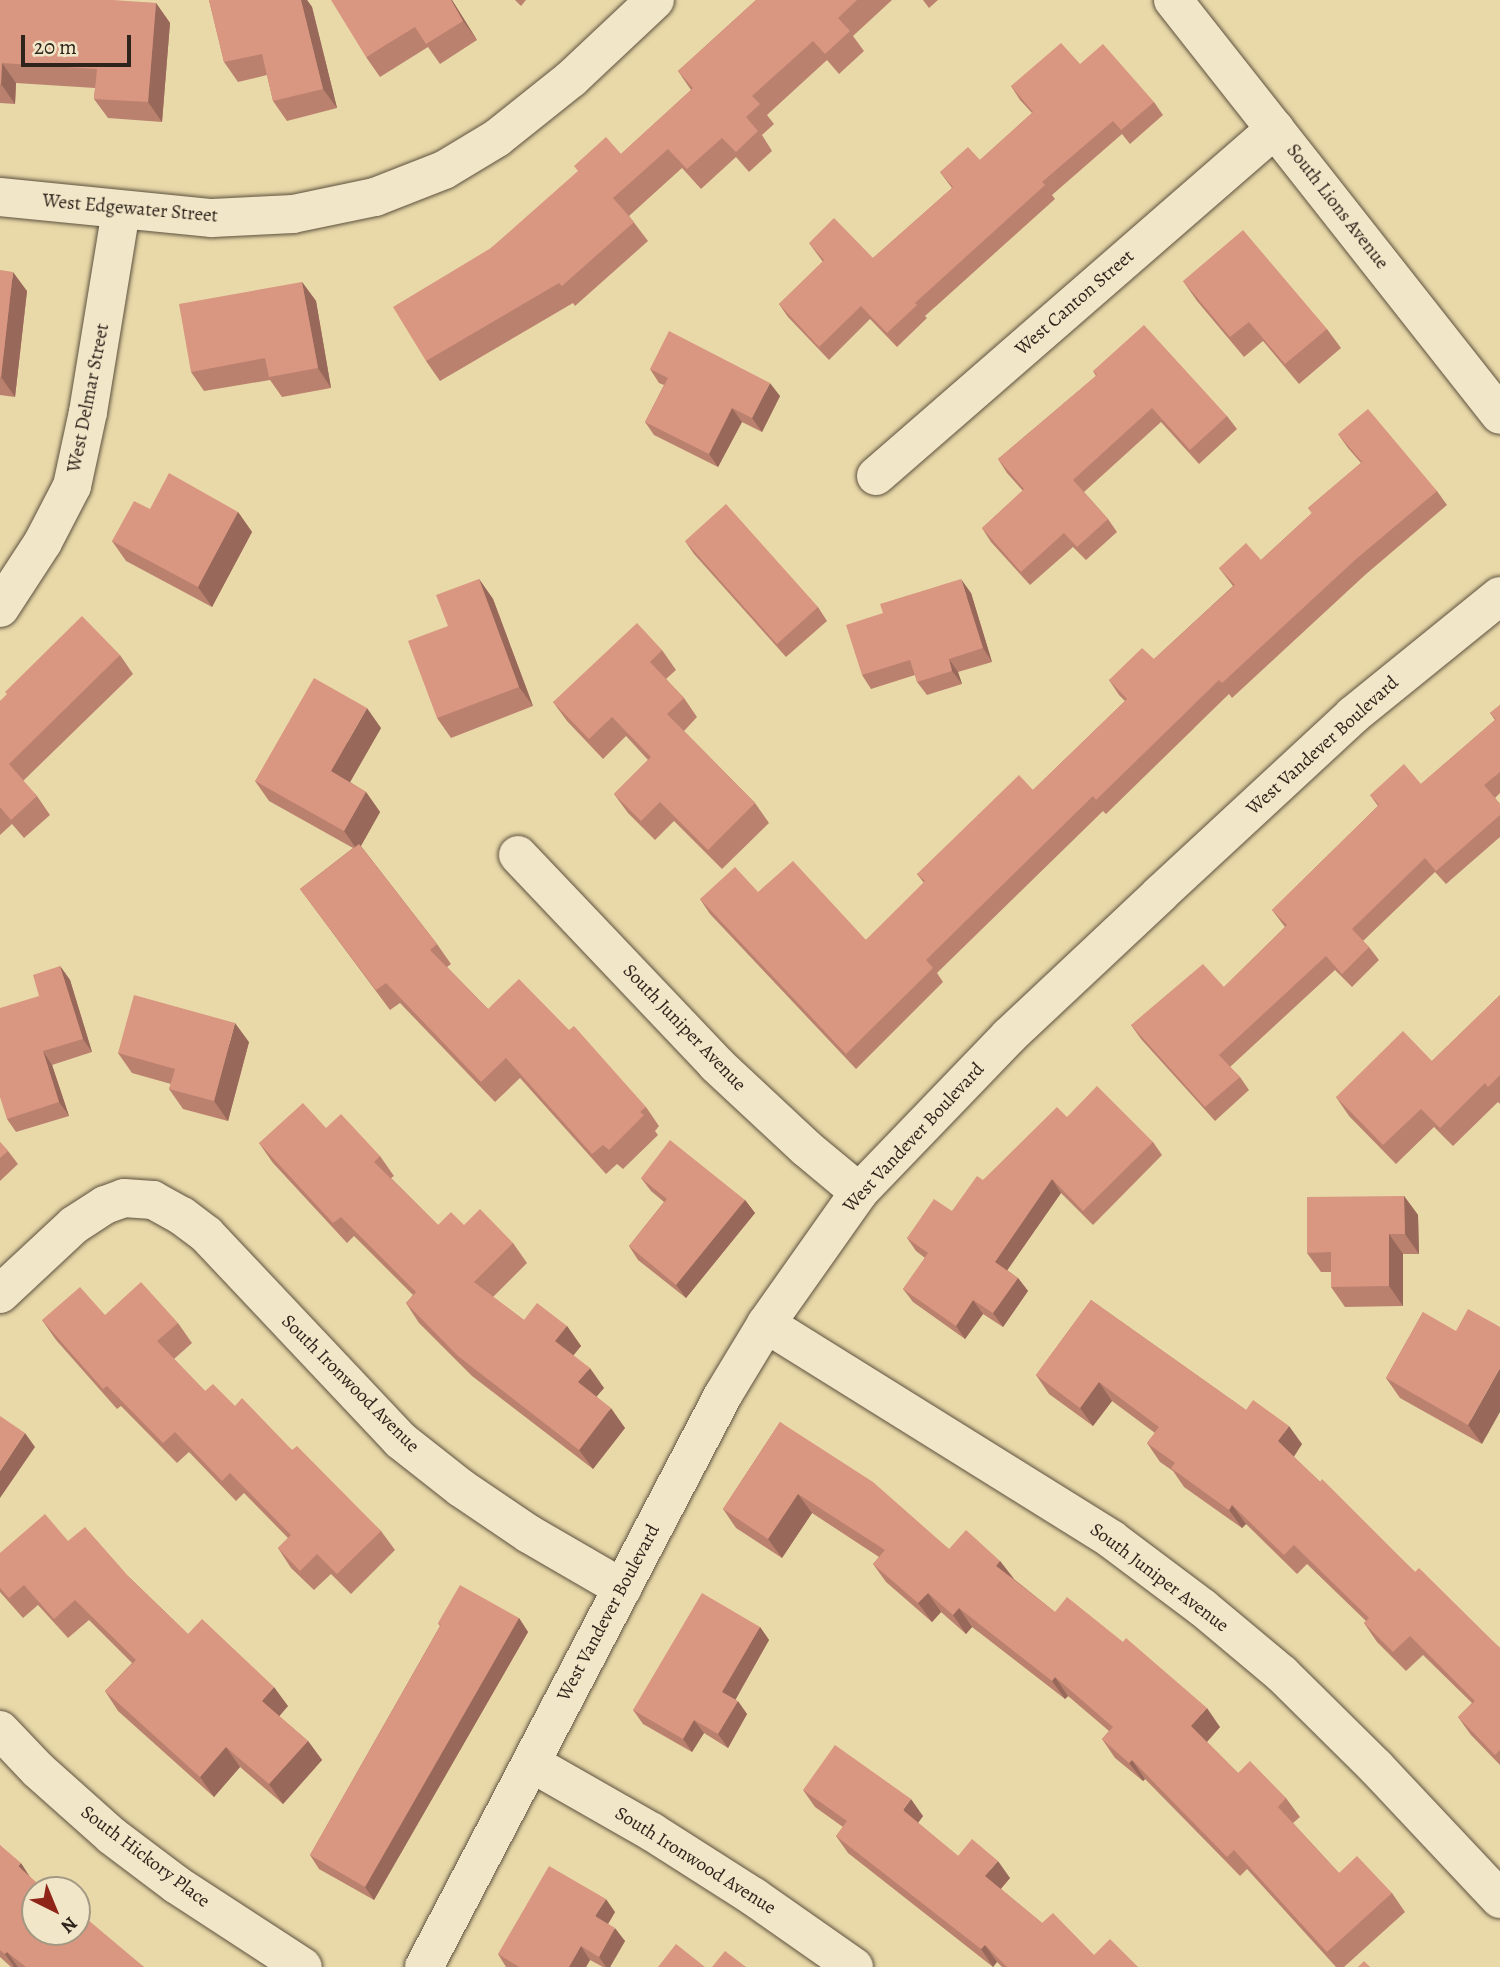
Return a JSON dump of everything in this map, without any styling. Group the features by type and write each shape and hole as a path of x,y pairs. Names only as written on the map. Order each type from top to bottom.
{"street":[{"name":"West Edgewater Street","path":"0,197 212,218 293,214 376,197 444,170 497,138 571,79 655,0"},
{"name":"South Lions Avenue","path":"1173,0 1500,415"},
{"name":"West Canton Street","path":"876,477 1275,129"},
{"name":"West Delmar Street","path":"0,608 43,542 72,486 88,412 121,211"},
{"name":"West Vandever Boulevard","path":"424,1967 723,1395 766,1324 859,1192 1009,1036 1170,884 1353,715 1500,596"},
{"name":"South Juniper Avenue","path":"518,855 716,1064 806,1148 859,1192"},
{"name":"South Ironwood Avenue","path":"0,1294 74,1225 105,1205 124,1198 153,1200 183,1216 207,1235 400,1440 472,1496 622,1588"},
{"name":"South Juniper Avenue","path":"766,1324 1111,1539 1203,1608 1301,1692 1500,1899"},
{"name":"South Hickory Place","path":"0,1730 38,1770 112,1836 177,1885 303,1967"},
{"name":"South Ironwood Avenue","path":"531,1763 652,1832 754,1897 854,1967"}],"building":[{"path":"0,0 113,0 156,3 148,102 94,99 97,69 2,63 0,84"},
{"path":"209,0 301,0 323,89 273,101 262,54 224,62"},
{"path":"331,0 451,0 463,21 426,44 415,27 366,57"},
{"path":"756,0 857,0 838,18 850,31 825,54 813,41 752,96 760,104 746,117 758,131 736,152 722,138 687,169 668,149 613,198 634,222 562,286 559,283 426,361 393,307 491,248 578,171 574,166 606,137 621,154 693,88 678,71"},
{"path":"1061,43 1080,64 1103,44 1154,102 1121,130 1113,121 1042,182 1045,185 915,303 917,305 887,333 861,306 819,347 779,304 824,260 809,243 834,218 873,258 953,187 940,172 968,147 980,160 1033,112 1011,86"},
{"path":"1243,230 1327,329 1285,364 1249,322 1230,337 1183,281"},
{"path":"0,270 13,272 1,377 0,377"},
{"path":"302,282 318,368 269,377 265,358 191,372 179,304"},
{"path":"1144,325 1227,416 1190,450 1152,408 1073,480 1108,519 1077,547 1064,533 1021,572 982,528 1024,489 998,459 1097,375 1093,371"},
{"path":"669,331 770,383 752,418 732,408 709,454 645,422 668,378 650,369"},
{"path":"1368,409 1437,491 1355,560 1222,683 1219,680 1096,800 1093,796 926,960 933,968 846,1054 700,899 735,867 758,892 793,861 866,940 925,881 917,874 1019,775 1033,790 1127,699 1109,680 1142,648 1154,659 1235,585 1219,568 1246,543 1261,560 1312,513 1308,508 1362,462 1338,434"},
{"path":"169,473 238,512 198,587 112,541 134,501 150,509"},
{"path":"726,504 818,607 777,644 685,541"},
{"path":"479,579 519,687 437,718 408,641 448,626 436,595"},
{"path":"961,579 983,648 949,659 952,671 917,682 910,660 862,675 846,625 883,613 880,604"},
{"path":"82,616 120,655 9,764 37,796 11,820 0,807 0,701 7,694 5,692"},
{"path":"637,623 662,650 650,662 684,698 667,714 755,803 708,850 660,802 641,821 614,794 651,757 612,717 589,739 553,702"},
{"path":"314,678 367,708 331,771 366,792 344,831 255,781"},
{"path":"1500,705 1500,772 1484,785 1500,804 1500,815 1436,871 1425,858 1352,929 1369,947 1342,974 1326,956 1219,1055 1240,1077 1205,1107 1131,1025 1203,964 1224,987 1287,925 1272,910 1379,805 1370,795 1404,764 1421,784 1496,719 1490,713"},
{"path":"359,844 437,944 430,950 488,1009 519,979 569,1030 574,1026 646,1107 640,1112 644,1115 609,1150 603,1145 592,1154 506,1058 481,1082 386,983 376,990 300,889"},
{"path":"60,966 83,1039 43,1051 59,1102 7,1119 0,1097 0,1008 39,996 33,975"},
{"path":"134,995 235,1023 214,1101 169,1089 175,1069 118,1053"},
{"path":"1500,995 1500,1075 1488,1087 1485,1083 1440,1128 1421,1109 1383,1145 1336,1097 1403,1031 1432,1061"},
{"path":"1097,1086 1153,1142 1083,1211 1052,1179 995,1262 1018,1278 993,1313 973,1300 956,1326 903,1289 928,1253 907,1238 934,1199 952,1211 977,1176 983,1180 1057,1107 1067,1117"},
{"path":"303,1103 326,1128 341,1114 380,1156 374,1162 438,1225 451,1212 464,1225 480,1209 513,1243 474,1282 524,1320 537,1303 567,1326 555,1341 590,1368 578,1382 611,1408 579,1450 458,1356 406,1303 416,1292 341,1217 333,1223 259,1143"},
{"path":"670,1140 745,1200 676,1285 629,1246 667,1199 641,1178"},
{"path":"0,1142 8,1151 0,1158"},
{"path":"1404,1196 1405,1234 1389,1234 1389,1286 1331,1287 1331,1252 1307,1253 1307,1197"},
{"path":"141,1282 178,1323 157,1341 205,1391 213,1384 235,1406 242,1398 292,1450 297,1446 381,1531 337,1574 317,1554 300,1571 278,1548 291,1535 230,1473 222,1481 175,1432 163,1443 107,1386 103,1389 42,1320 80,1287 105,1315"},
{"path":"1091,1300 1246,1410 1253,1400 1289,1426 1278,1441 1320,1482 1322,1479 1415,1572 1419,1568 1500,1648 1500,1750 1495,1755 1458,1717 1475,1701 1410,1636 1393,1652 1364,1623 1369,1618 1294,1545 1284,1555 1232,1505 1229,1510 1171,1468 1175,1463 1147,1443 1159,1427 1099,1382 1080,1408 1036,1375"},
{"path":"1468,1309 1500,1327 1500,1368 1468,1425 1386,1378 1423,1312 1456,1331"},
{"path":"0,1416 25,1433 0,1471"},
{"path":"780,1422 873,1482 949,1549 966,1530 1000,1561 996,1566 1055,1612 1067,1597 1123,1642 1126,1638 1207,1708 1191,1726 1238,1773 1250,1761 1286,1798 1278,1807 1339,1873 1357,1856 1392,1893 1327,1952 1234,1850 1227,1857 1132,1760 1129,1763 1102,1739 1113,1727 1055,1677 1052,1681 959,1608 953,1615 928,1593 918,1603 873,1564 885,1550 798,1494 768,1539 723,1509"},
{"path":"45,1514 68,1541 85,1527 129,1577 188,1634 202,1619 274,1687 262,1701 308,1741 269,1784 226,1747 200,1777 105,1691 136,1660 75,1600 54,1619 24,1585 9,1598 0,1588 0,1553"},
{"path":"460,1585 519,1618 365,1887 310,1855 441,1625 438,1623"},
{"path":"702,1593 760,1627 722,1692 738,1701 718,1734 694,1720 683,1739 633,1710"},
{"path":"835,1745 911,1799 903,1810 958,1856 972,1839 998,1861 985,1876 1042,1923 1053,1913 1094,1955 1110,1939 1138,1967 1007,1967 985,1945 981,1949 836,1836 847,1821 803,1790"},
{"path":"0,1845 21,1863 18,1866 29,1876 21,1876 21,1946 91,1946 91,1922 144,1967 26,1967 7,1952 5,1954 0,1950"},
{"path":"549,1866 606,1899 595,1916 615,1928 599,1957 581,1946 569,1967 519,1967 498,1954"},
{"path":"676,1944 705,1967 658,1967"},
{"path":"725,1951 746,1967 712,1967"},
{"path":"1364,1961 1370,1967 1358,1967"}]}
